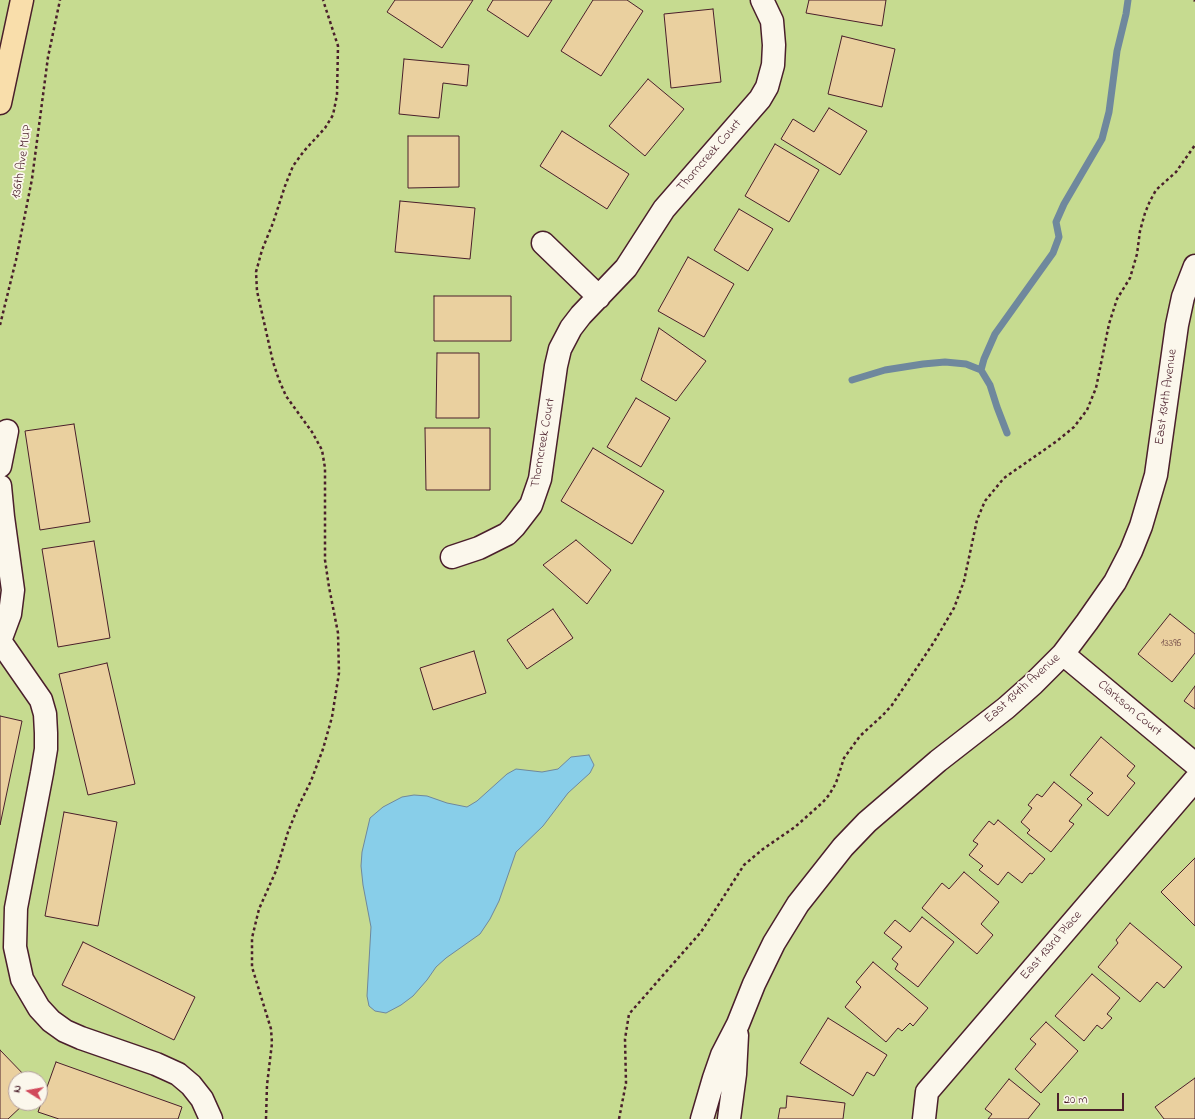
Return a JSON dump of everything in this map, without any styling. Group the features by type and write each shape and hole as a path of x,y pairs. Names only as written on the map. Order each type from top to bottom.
{"main road":[{"path":"0,103 22,0"}],"street":[{"name":"Thorncreek Court","path":"452,556 479,548 507,534 531,505 540,479 556,366 560,349 574,324 626,268 664,209 760,99 767,87 773,65 774,45 772,21 762,0"},
{"path":"543,243 599,297"},
{"name":"East 134th Avenue","path":"702,1119 720,1061 738,1024 754,984 774,943 798,904 843,847 867,822 938,761 1011,703 1033,684 1063,654 1115,582 1131,552 1141,526 1156,475 1177,325 1183,297 1195,266"},
{"path":"0,466 7,431"},
{"path":"0,486 13,590 10,614 0,641 41,700 45,714 46,733 46,748 42,772 16,908 15,947 22,978 39,1008 51,1021 65,1031 156,1064 178,1074 191,1085 202,1099 211,1119"},
{"name":"Clarkson Court","path":"1063,654 1195,764"},
{"name":"East 133rd Place","path":"924,1119 926,1092 1195,780"},
{"name":"East 134th Avenue","path":"729,1119 735,1074 738,1024"}],"path":[{"name":"136th Ave MUP","path":"0,325 16,260 29,194 48,57 60,0"},
{"path":"266,1119 267,1085 272,1043 271,1029 252,967 252,938 259,909 276,871 290,826 311,781 323,749 332,717 339,673 338,633 328,587 325,560 325,468 322,450 312,432 286,396 279,380 273,362 257,291 256,272 293,166 304,151 325,128 333,115 337,95 338,46 323,0"},
{"path":"619,1119 626,1082 625,1038 629,1014 701,932 744,865 763,849 795,827 829,795 836,783 844,758 860,736 884,715 892,705 934,642 954,608 964,581 977,520 985,501 1004,478 1057,441 1074,427 1087,410 1096,388 1109,324 1117,299 1130,278 1137,254 1140,231 1150,201 1156,190 1176,172 1195,145"}],"green space":[{"path":"0,0 1195,0 1195,1119 0,1119"}],"water":[{"path":"589,755 594,765 590,773 568,793 543,826 516,852 499,901 480,934 446,958 436,967 413,996 401,1005 386,1013 375,1011 369,1006 367,996 371,927 361,866 362,852 370,818 383,807 402,797 414,795 427,796 447,803 467,807 477,801 507,774 516,769 542,772 558,769 571,757"}],"building":[{"path":"395,0 473,0 442,48 387,12"},
{"path":"493,0 552,0 528,37 487,10"},
{"path":"593,0 627,0 643,11 601,76 561,51"},
{"path":"809,0 886,0 882,26 806,13"},
{"path":"713,9 721,82 671,88 664,14"},
{"path":"842,36 895,49 882,107 828,94"},
{"path":"404,59 469,65 467,86 443,83 439,118 399,114"},
{"path":"648,79 684,109 645,156 609,126"},
{"path":"829,108 867,131 840,175 781,139 793,119 814,132"},
{"path":"562,131 629,174 607,209 540,166"},
{"path":"408,136 459,136 459,187 408,188"},
{"path":"775,144 819,170 789,222 745,196"},
{"path":"400,201 475,208 470,259 395,252"},
{"path":"739,209 773,229 748,271 714,250"},
{"path":"688,257 734,284 704,337 658,311"},
{"path":"434,296 511,296 511,341 434,341"},
{"path":"659,328 706,361 676,401 641,380"},
{"path":"437,353 479,353 479,418 436,418"},
{"path":"636,398 670,418 641,467 607,447"},
{"path":"74,424 90,522 40,530 25,431"},
{"path":"425,428 490,428 490,490 426,490"},
{"path":"593,448 664,491 632,544 561,501"},
{"path":"576,540 611,570 587,604 543,565"},
{"path":"94,541 110,638 58,647 42,549"},
{"path":"553,609 573,638 527,669 507,640"},
{"path":"1170,614 1195,634 1195,653 1172,682 1138,654"},
{"path":"474,651 486,693 433,710 420,668"},
{"path":"107,663 135,784 88,795 59,674"},
{"path":"1195,686 1195,709 1184,701"},
{"path":"0,716 22,721 0,825"},
{"path":"1101,737 1135,766 1127,776 1135,783 1108,816 1087,799 1093,793 1070,775"},
{"path":"1054,782 1082,805 1069,821 1074,824 1051,852 1027,833 1030,830 1021,822 1032,808 1028,805 1037,794 1042,797"},
{"path":"64,812 117,822 98,926 45,916"},
{"path":"998,820 1045,859 1022,883 1008,872 998,885 979,870 983,866 969,855 978,844 973,841 989,821 994,825"},
{"path":"1195,858 1195,926 1161,892"},
{"path":"964,872 999,902 981,924 993,935 977,954 922,908 942,883 949,889"},
{"path":"922,917 954,942 918,987 895,969 898,964 892,959 902,947 884,933 895,920 910,932"},
{"path":"1130,923 1182,967 1164,988 1157,982 1140,1002 1098,967 1118,943 1116,940"},
{"path":"83,942 195,997 174,1040 62,985"},
{"path":"873,962 928,1008 913,1026 910,1023 902,1031 898,1028 886,1042 845,1007 861,987 856,982"},
{"path":"1092,974 1120,998 1107,1014 1112,1018 1102,1029 1097,1025 1084,1041 1055,1016"},
{"path":"828,1018 887,1055 874,1076 867,1072 853,1096 800,1063"},
{"path":"1046,1022 1078,1051 1041,1093 1015,1069 1036,1044 1030,1039"},
{"path":"0,1050 20,1071 8,1071 8,1111 16,1111 8,1119 0,1119"},
{"path":"56,1062 182,1107 178,1119 59,1119 38,1112 48,1111 48,1084"},
{"path":"1195,1078 1195,1119 1164,1119 1155,1107"},
{"path":"1009,1079 1040,1104 1028,1119 988,1119 992,1114 985,1109"},
{"path":"787,1096 845,1103 843,1119 778,1119 780,1108 786,1108"}],"waterway":[{"path":"981,370 995,334 1053,253 1059,237 1056,222 1064,204 1102,139 1109,112 1117,51 1128,0"},
{"path":"852,380 885,370 923,364 945,362 966,364 981,370 990,385 1007,433"}]}
